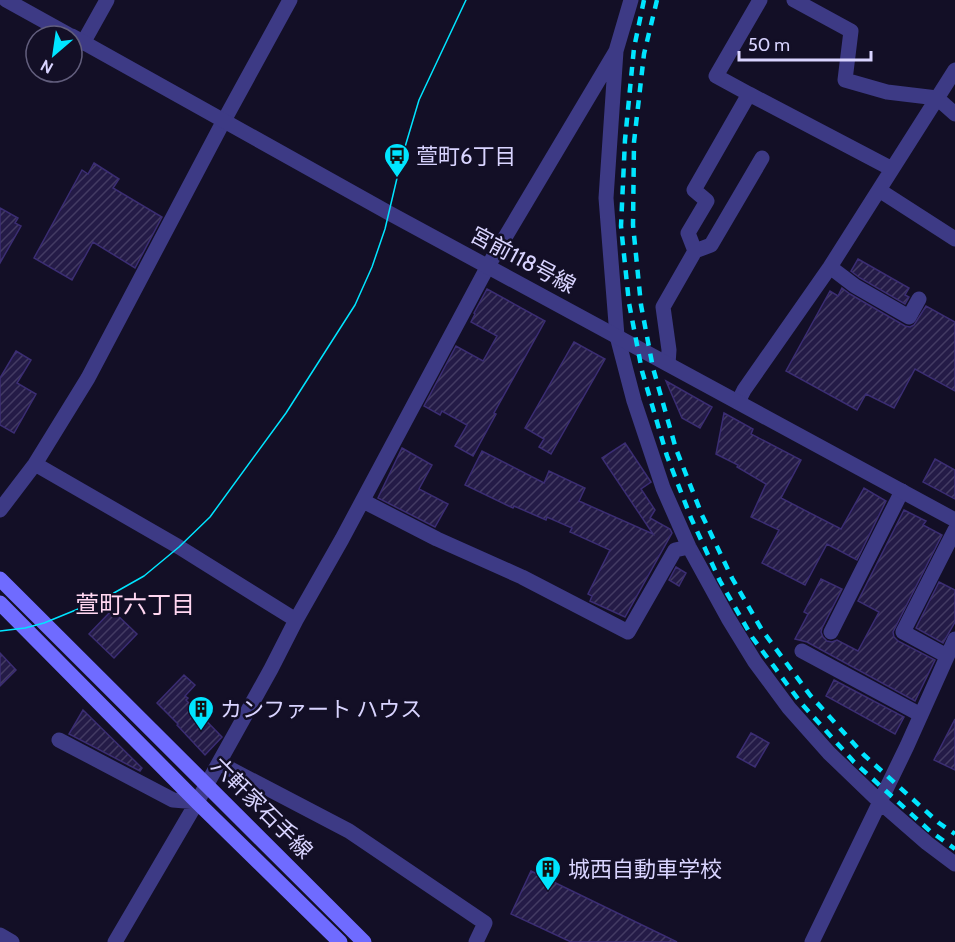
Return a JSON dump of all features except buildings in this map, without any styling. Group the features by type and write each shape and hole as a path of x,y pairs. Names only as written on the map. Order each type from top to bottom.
{"main road":[{"name":"六軒家石手線","path":"0,579 364,942"},
{"name":"六軒家石手線","path":"0,603 340,942"}],"street":[{"name":"宮前118号線","path":"6,0 50,24"},
{"path":"84,28 107,0"},
{"path":"0,510 35,464 88,378 290,0"},
{"path":"631,0 616,51 606,198 617,336 663,488 689,547 728,618 755,662 789,708 829,753 880,802 955,864"},
{"path":"760,0 717,76 892,169"},
{"path":"794,0 851,31 845,80 887,92 937,98 955,114"},
{"name":"宮前118号線","path":"84,42 955,520"},
{"path":"115,942 271,669 488,266 616,51"},
{"path":"738,402 830,267 955,70"},
{"path":"695,251 688,233 707,201 694,190 749,94"},
{"path":"668,363 669,350 663,306 695,251 711,245 762,158"},
{"path":"879,190 955,239"},
{"path":"830,267 855,286 909,317 920,299"},
{"path":"35,464 179,547 296,620"},
{"path":"831,632 902,491"},
{"path":"363,501 437,539 522,577 628,632 675,550 689,547"},
{"path":"947,656 903,632 955,530"},
{"path":"812,942 955,639"},
{"path":"802,651 921,715"},
{"path":"59,740 173,800 197,801"},
{"path":"219,763 349,831 485,923 476,942"},
{"path":"0,935 12,942"}],"tram line":[{"path":"0,631 44,623 105,598 144,576 210,517 286,413 355,305 372,267 385,229 402,157 419,100 466,0"}],"railway":[{"path":"644,0 634,48 625,140 621,226 629,303 642,371 667,456 691,518 720,581 752,637 801,703 854,762 930,831 955,849"},
{"path":"657,0 644,54 634,142 633,225 641,305 653,368 676,449 702,515 732,578 762,630 810,695 864,755 939,823 955,834"}],"place":[{"name":"萱町6丁目","path":"397,179"},
{"name":"カンファート ハウス","path":"201,732"},
{"name":"城西自動車学校","path":"548,892"}],"district":[{"name":"萱町六丁目","path":"135,604"}]}
